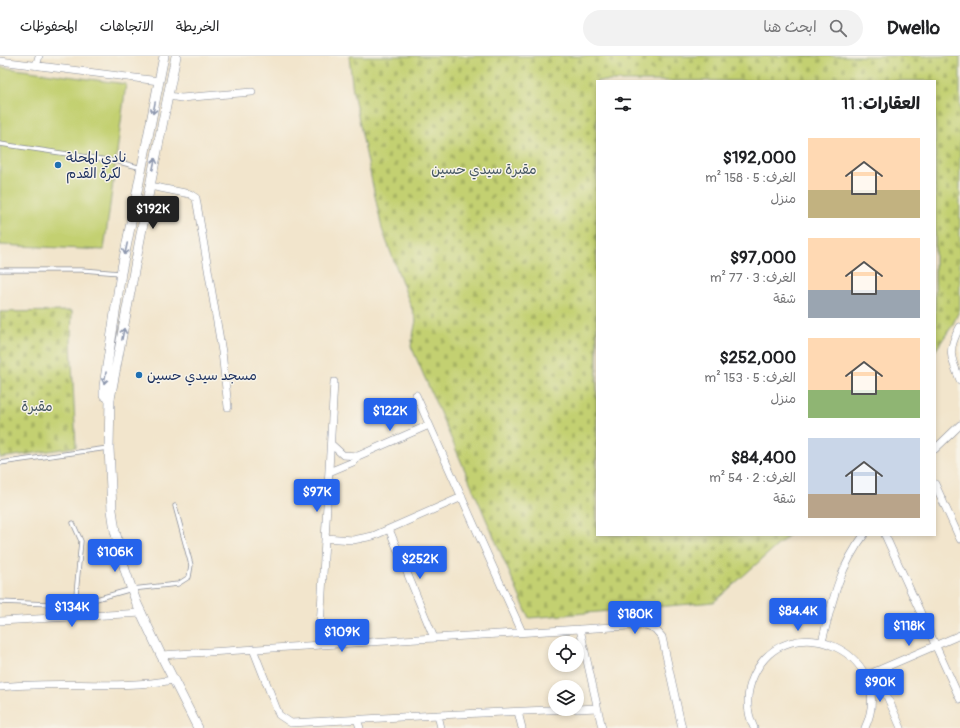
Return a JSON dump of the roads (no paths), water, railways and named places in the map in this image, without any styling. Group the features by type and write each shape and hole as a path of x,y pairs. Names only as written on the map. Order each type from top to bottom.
{"street":[{"path":"36,66 39,56"},
{"path":"110,399 104,396 104,386 121,273 164,56"},
{"path":"176,56 110,399 109,448 115,532 132,589 161,655 198,728"},
{"path":"0,61 159,81"},
{"path":"169,96 181,98 252,92"},
{"path":"150,186 190,194 196,198 222,352 228,407"},
{"path":"960,327 952,343 950,353 960,380"},
{"path":"319,645 334,382"},
{"path":"416,395 522,632"},
{"path":"329,472 353,462 358,456 429,425"},
{"path":"936,448 960,425"},
{"path":"331,444 343,455 358,456"},
{"path":"936,486 960,539"},
{"path":"325,538 344,540 363,539 462,497"},
{"path":"389,528 434,638"},
{"path":"822,642 841,573 850,554 863,536"},
{"path":"885,536 960,699"},
{"path":"0,621 142,613"},
{"path":"161,655 645,625 658,631 662,637 682,728"},
{"path":"580,629 602,728"},
{"path":"865,676 960,635"},
{"path":"754,728 749,712 749,691 756,670 771,654 790,644 806,641 831,644 855,660 865,676 871,699 870,710 864,728"},
{"path":"253,649 279,715 286,721 297,724 357,718 438,716 548,710"},
{"path":"876,671 902,728"},
{"path":"0,687 24,684 147,684 173,680"},
{"path":"584,709 597,708"},
{"path":"518,712 522,728"},
{"path":"438,716 441,728"},
{"path":"357,718 360,728"}],"lane":[{"path":"0,144 114,161 143,168"},
{"path":"0,270 82,270 121,273"},
{"path":"0,463 109,448"},
{"path":"0,602 75,605 132,589 178,584 189,578 191,565 175,506"},
{"path":"74,523 81,541 75,605"}],"place":[{"name":"نادي المحلة لكرة القدم","path":"58,165"},
{"name":"مسجد سيدي حسين","path":"139,375"}],"park label":[{"name":"مقبرة سيدي حسين","path":"484,169"},
{"name":"مقبرة","path":"37,406"}]}
